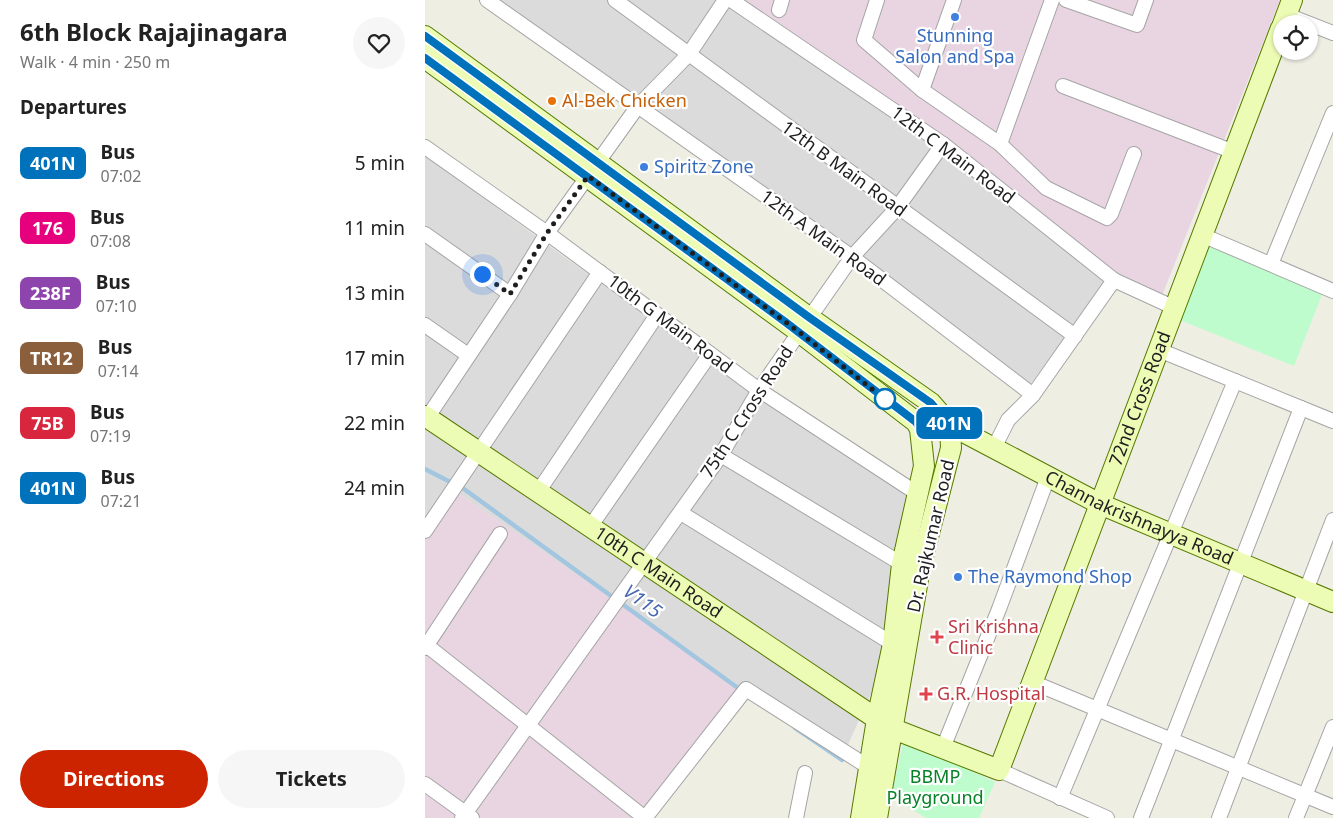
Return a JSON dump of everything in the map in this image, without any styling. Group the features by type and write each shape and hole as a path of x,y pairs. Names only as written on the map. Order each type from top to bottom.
{"street":[{"name":"12th A Main Road","path":"487,0 852,257 1033,395"},
{"name":"12th B Main Road","path":"615,0 897,208 1075,336"},
{"path":"426,417 510,294 547,233 638,106 689,54 725,0"},
{"name":"12th C Main Road","path":"731,0 943,144 1114,280 1175,308"},
{"path":"877,0 864,40 922,90 1000,144 1046,188 1107,218 1111,214 1134,154"},
{"path":"922,90 954,0"},
{"path":"1000,144 1052,0"},
{"path":"1066,0 1137,25 1146,0"},
{"path":"1318,28 1333,33"},
{"path":"425,36 593,169 804,325 916,422 920,429 950,425"},
{"name":"72nd Cross Road","path":"999,770 1273,51"},
{"path":"425,58 593,169"},
{"path":"1063,86 1234,152"},
{"path":"1271,264 1333,114"},
{"name":"75th C Cross Road","path":"466,817 721,455 759,390 852,257 897,208 943,144"},
{"name":"10th G Main Road","path":"425,147 547,233 759,390 919,494"},
{"path":"425,234 510,294"},
{"path":"1203,235 1333,291"},
{"path":"426,528 600,272"},
{"path":"993,448 1008,420 1033,395 1114,280"},
{"path":"539,492 657,315"},
{"path":"425,325 468,356"},
{"path":"804,325 931,403 950,425"},
{"path":"1159,350 1333,421"},
{"path":"590,527 710,354"},
{"path":"1060,798 1235,381"},
{"path":"1141,818 1301,408"},
{"name":"10th C Main Road","path":"426,417 884,724 999,770"},
{"name":"Channakrishnayya Road","path":"950,425 1100,504 1333,602"},
{"name":"Dr. Rajkumar Road","path":"861,818 870,768 884,724 920,568 951,448 950,425"},
{"name":"Dr. Rajkumar Road","path":"877,818 884,724 902,564 924,466 920,429"},
{"path":"721,455 902,564"},
{"path":"943,748 999,609 1048,477"},
{"path":"681,513 893,644"},
{"path":"1219,818 1333,520"},
{"path":"500,534 426,646 645,818 742,693 870,768"},
{"path":"1033,682 1333,807"},
{"path":"1296,818 1333,727"},
{"path":"999,770 1107,818"},
{"path":"796,818 805,773"},
{"path":"425,784 466,817"}],"shaded area":[{"path":"495,0 742,0 1113,271 1029,386"},
{"path":"742,0 1280,0 1161,298 1126,282"},
{"path":"425,156 768,404 918,498 873,689 842,758 459,494 425,540"},
{"path":"459,494 742,688 645,818 425,818 425,540"}],"green space":[{"path":"1205,244 1323,292 1294,366 1175,318"},
{"name":"BBMP Playground","path":"904,739 995,782 979,818 926,818 891,796"}],"waterway":[{"name":"V115","path":"425,469 464,489 742,691"},
{"name":"V115","path":"795,728 842,760"}],"bus line":[{"name":"401N","path":"425,36 810,318 931,403 950,425 920,429 916,422 799,332 425,58"}],"place":[{"name":"Stunning Salon and Spa","path":"955,17"},
{"name":"Al-Bek Chicken","path":"552,101"},
{"name":"Spiritz Zone","path":"644,167"},
{"name":"The Raymond Shop","path":"958,577"},
{"name":"Sri Krishna Clinic","path":"937,637"},
{"name":"G.R. Hospital","path":"926,694"}],"route":[{"path":"482,274 510,294 547,233 588,176 799,332 885,399"}]}
